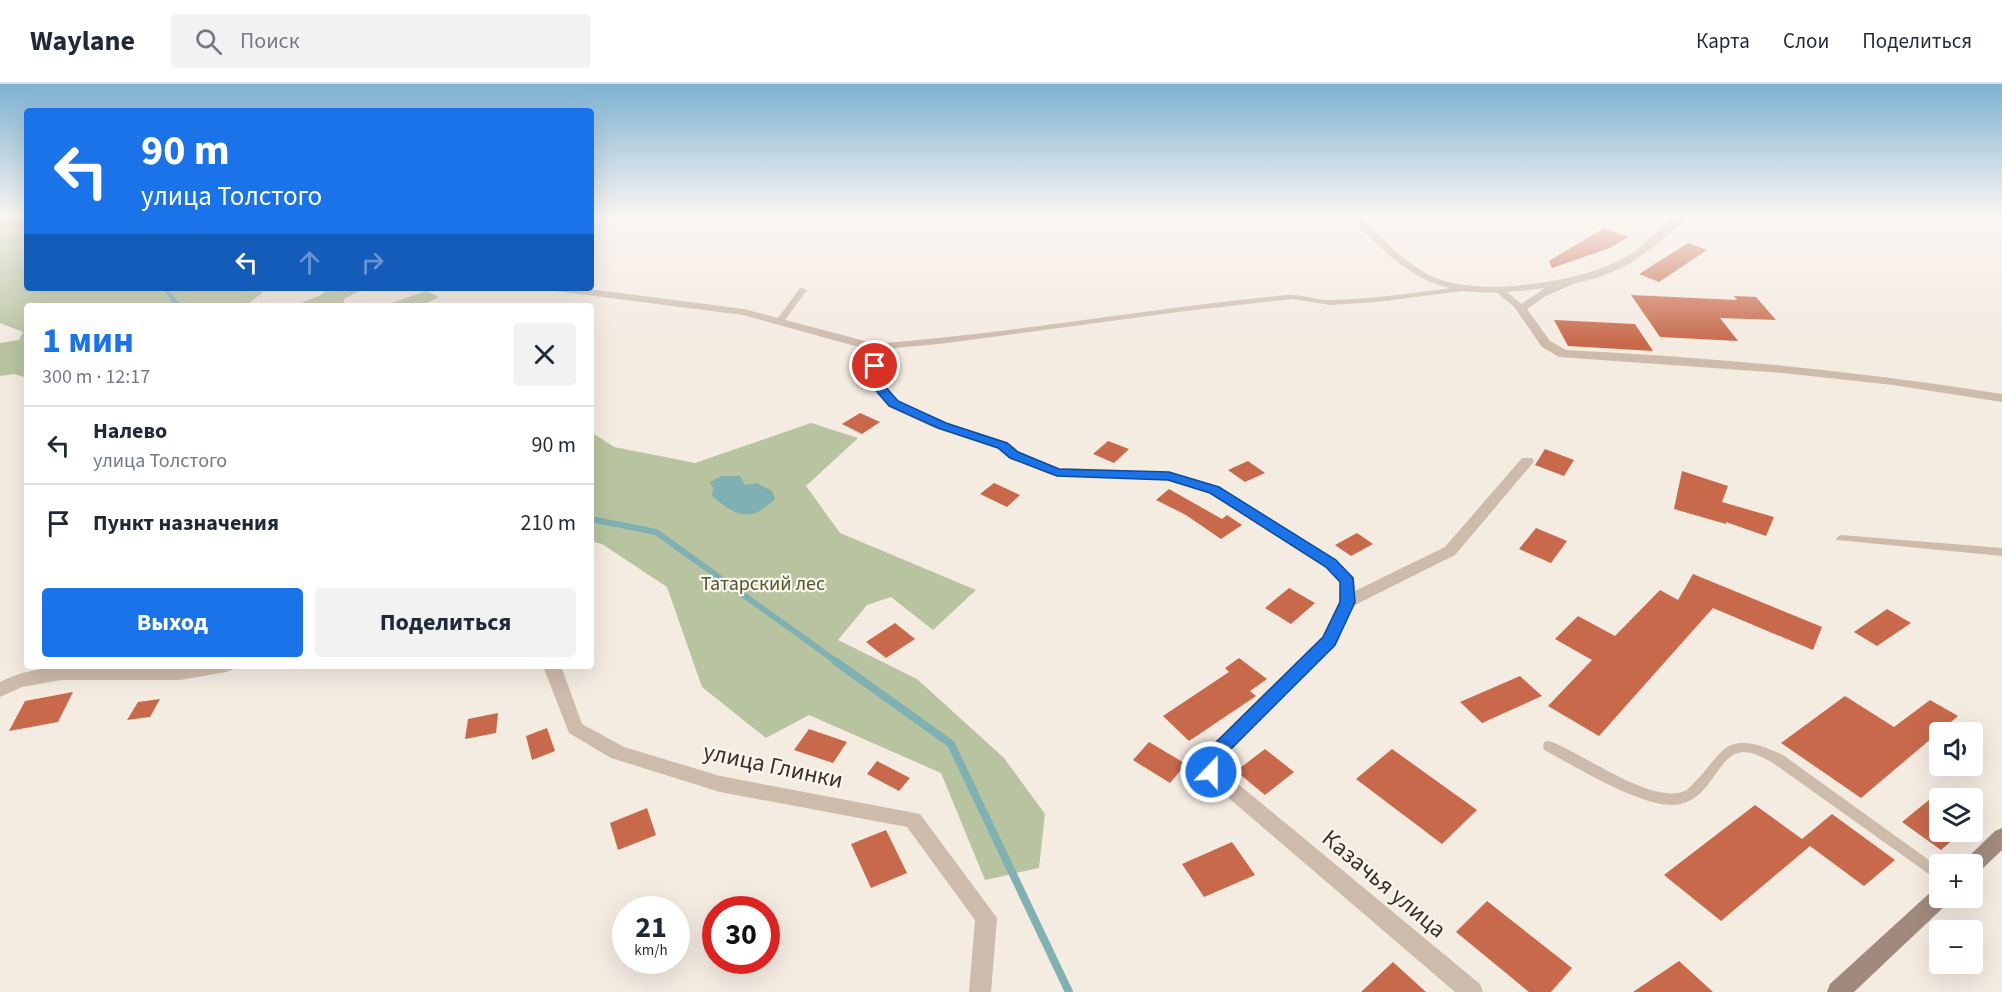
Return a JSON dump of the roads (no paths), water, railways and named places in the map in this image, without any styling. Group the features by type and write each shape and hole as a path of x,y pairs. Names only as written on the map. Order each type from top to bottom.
{"street":[{"path":"1402,258 1416,271 1443,285 1460,289 1499,290 1576,278 1614,268 1629,258"},
{"path":"1576,278 1542,294 1521,308 1546,344 1563,354 1707,361 1914,385 2002,398"},
{"path":"579,291 744,312 872,347 877,385 894,404 942,426 1003,445 1014,455 1057,472 1169,476 1214,490 1331,564 1348,581 1347,602 1450,551 1527,461"},
{"name":"Казачья улица","path":"1347,602 1329,641 1210,759 1211,772 1472,992"},
{"path":"0,690 23,679 55,674 182,674 210,669"},
{"name":"улица Глинки","path":"553,669 576,728 618,753 720,784 913,820 986,918 980,992"},
{"path":"1983,855 2002,837"},
{"path":"1838,992 1929,907"}],"lane":[{"path":"872,347 939,342 1292,297 1330,303 1376,300 1460,289"},
{"path":"779,322 803,290"},
{"path":"1499,290 1521,308"},
{"path":"1841,538 2002,552"},
{"path":"1549,746 1639,792 1663,799 1684,798 1698,789 1722,755 1735,747 1757,748 1779,759 1929,868"}],"water":[{"path":"722,476 740,476 745,485 757,483 772,491 775,499 758,512 743,514 736,512 712,496 713,488 710,482"}],"waterway":[{"path":"167,291 176,303"},
{"path":"594,520 656,532 837,662"},
{"path":"835,661 951,744 1069,992"}],"park label":[{"name":"Татарский лес","path":"763,584"}]}
